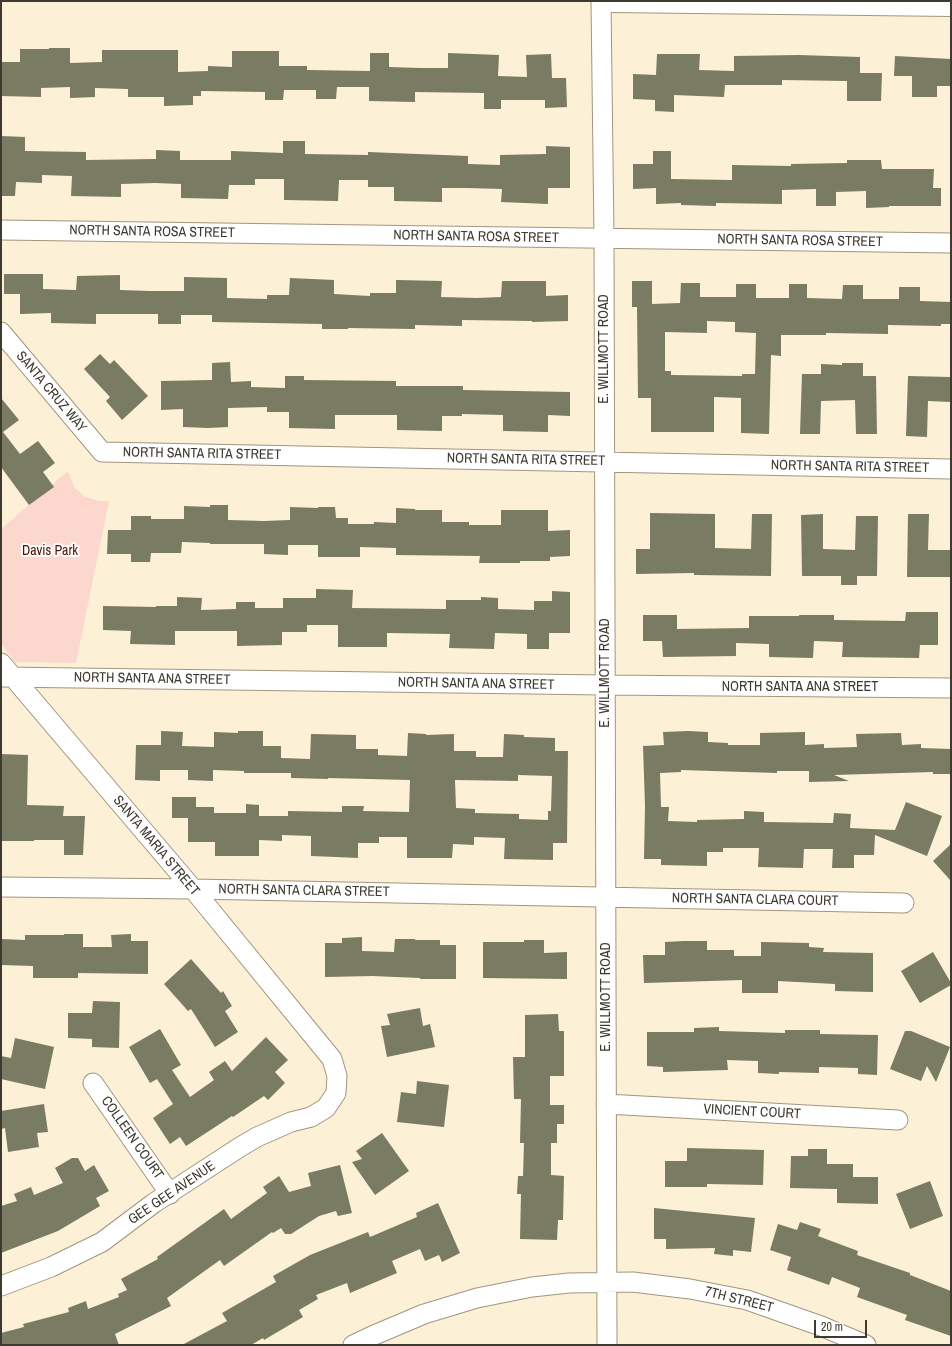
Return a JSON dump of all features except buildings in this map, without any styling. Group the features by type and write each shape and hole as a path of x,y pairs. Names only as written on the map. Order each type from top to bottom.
{"main road":[{"path":"610,1 951,5"}],"street":[{"name":"E. WILLMOTT ROAD","path":"601,1 604,238 607,1345"},
{"name":"NORTH SANTA ROSA STREET","path":"1,230 951,243"},
{"name":"SANTA CRUZ WAY","path":"1,332 102,452"},
{"name":"NORTH SANTA RITA STREET","path":"102,452 951,469"},
{"name":"NORTH SANTA ANA STREET","path":"5,672 605,685 951,688"},
{"name":"SANTA MARIA STREET","path":"5,672 193,889 332,1059 337,1076 336,1093"},
{"name":"NORTH SANTA CLARA STREET","path":"1,887 606,896"},
{"name":"NORTH SANTA CLARA COURT","path":"606,896 904,904"},
{"name":"COLLEEN COURT","path":"93,1083 170,1194"},
{"name":"GEE GEE AVENUE","path":"1,1286 51,1267 102,1242 170,1194 257,1137 291,1122 311,1117 326,1108 336,1093"},
{"name":"VINCIENT COURT","path":"606,1104 898,1120"},
{"name":"7TH STREET","path":"355,1344 424,1314 477,1298 532,1287 569,1283 633,1282 690,1288 734,1297 778,1310 866,1345"}],"green space":[{"name":"Davis Park","path":"68,471 74,487 85,497 100,501 109,501 76,663 15,662 1,644 1,529"}]}
